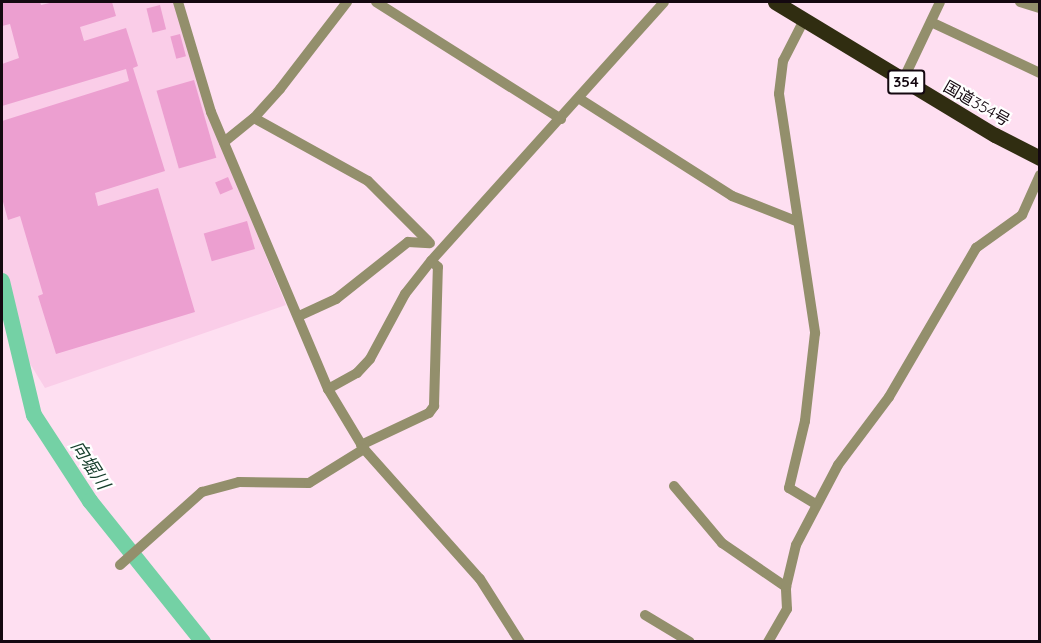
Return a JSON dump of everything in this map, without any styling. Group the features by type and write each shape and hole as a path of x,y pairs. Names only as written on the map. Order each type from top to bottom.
{"highway":[{"name":"国道354号","path":"776,2 903,80 1040,158"}],"street":[{"path":"178,2 224,142 328,389 363,447 480,579 520,642"},
{"path":"224,142 254,118 346,2"},
{"path":"376,2 561,119"},
{"path":"328,389 357,374 370,360 405,294 431,261 580,99 664,2"},
{"path":"903,80 940,2"},
{"path":"1020,2 1040,8"},
{"path":"804,20 783,62 778,94 815,333 805,422 789,488 816,504"},
{"path":"931,22 1040,73"},
{"path":"580,99 732,196 796,221"},
{"path":"254,118 368,181 441,251"},
{"path":"768,642 787,609 786,587 796,545 838,465 889,397 976,248 1022,215 1040,176"},
{"path":"298,316 336,299 408,242 428,241"},
{"path":"123,563 202,492 239,482 309,483 363,447 429,413 434,406 438,267 431,261"},
{"path":"674,486 722,543 786,587"},
{"path":"645,615 690,642"}],"shaded area":[{"path":"2,2 174,2 207,112 286,305 45,388 29,362 2,274"}],"building":[{"path":"2,2 40,2 41,5 54,2 112,2 116,16 80,27 84,41 126,28 138,66 133,68 165,171 95,193 98,206 158,188 195,312 56,354 38,296 43,294 20,216 8,220 2,198 2,121 129,81 126,69 2,106 2,64 19,58 10,24 2,26"},
{"path":"160,5 166,29 152,33 146,8"},
{"path":"180,34 186,56 176,59 170,37"},
{"path":"194,80 216,158 179,169 157,91"},
{"path":"228,177 233,189 220,194 215,182"},
{"path":"247,221 255,249 212,261 204,233"}],"waterway":[{"name":"向堀川","path":"2,281 34,415 90,501 203,642"}]}
